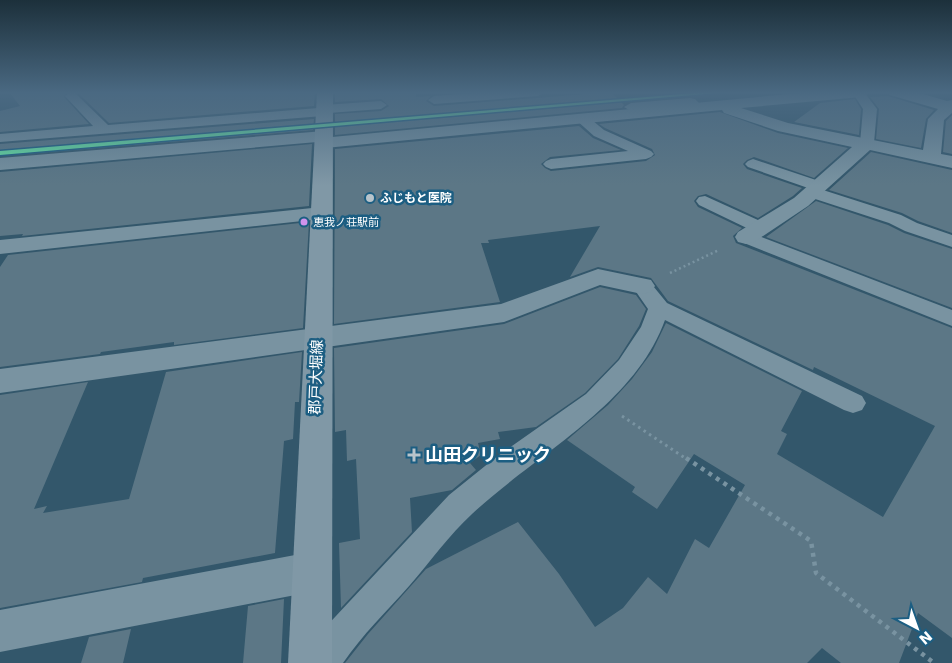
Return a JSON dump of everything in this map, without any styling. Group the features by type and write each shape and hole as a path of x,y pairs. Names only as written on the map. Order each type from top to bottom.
{"main road":[{"name":"郡戸大堀線","path":"310,663 310,572 324,123"}],"street":[{"path":"0,164 289,123"},
{"path":"771,123 952,162"},
{"path":"931,157 935,123"},
{"path":"754,232 801,202 867,143"},
{"path":"0,247 322,213"},
{"path":"0,381 504,313 598,278 642,286"},
{"path":"0,631 310,572"}],"lane":[{"path":"98,123 105,130"},
{"path":"0,138 234,123"},
{"path":"551,164 646,154 599,133 587,123"},
{"path":"867,143 869,123"},
{"path":"753,164 895,219 911,227 952,241"},
{"path":"705,201 754,232 952,318"},
{"path":"642,286 659,308 853,403"},
{"path":"321,663 334,645 460,505 505,467 595,401 627,367 651,329 659,308"}],"path":[{"path":"642,286 754,232"},
{"path":"595,401 626,418 811,541 816,574 934,663"}],"building":[{"path":"0,123 89,124 0,132"},
{"path":"265,123 314,123 313,130 0,156 0,144"},
{"path":"335,123 463,123 335,135"},
{"path":"750,123 778,133 848,148 814,178 754,157 747,160 743,164 747,169 802,188 793,196 758,218 706,194 698,196 694,201 698,207 742,228 733,236 736,243 952,328 952,638 918,613 899,663 841,663 822,648 807,663 345,663 368,634 426,569 518,522 559,574 595,627 623,608 648,577 667,594 695,539 709,548 745,485 694,454 657,509 632,492 635,487 567,440 608,405 632,379 652,352 666,323 802,391 781,431 787,434 777,454 883,517 935,426 814,367 813,370 668,301 651,278 598,267 570,277 600,226 488,240 489,243 481,243 500,302 334,324 335,149 579,126 593,138 621,150 550,157 541,164 545,168 551,171 646,161 655,155 652,149 599,124"},
{"path":"799,123 860,123 859,135"},
{"path":"878,123 925,123 921,148 876,139"},
{"path":"946,123 952,123 952,154 943,152"},
{"path":"312,144 309,206 22,236 23,234 0,236 0,172"},
{"path":"871,152 952,170 952,233 902,213 829,190"},
{"path":"816,201 952,249 952,308 766,237"},
{"path":"309,222 303,328 174,345 174,342 0,367 0,267 8,255"},
{"path":"600,287 636,295 646,309 639,326 618,359 585,393 536,427 498,432 500,439 478,443 481,455 470,463 476,470 452,490 410,498 412,532 341,608 339,543 360,539 356,459 347,461 346,430 335,432 334,348 504,324"},
{"path":"302,352 299,402 295,402 293,439 284,441 275,553 143,578 142,582 0,608 0,395 88,382 34,509 47,506 43,513 129,499 166,372"},
{"path":"284,599 281,663 243,663 248,606"},
{"path":"131,629 123,663 81,663 89,637"}],"transit line":[{"path":"0,153 358,123"}],"place":[{"name":"ふじもと医院","path":"370,198"},
{"name":"恵我ノ荘駅前","path":"304,222"},
{"name":"山田クリニック","path":"414,455"}]}
